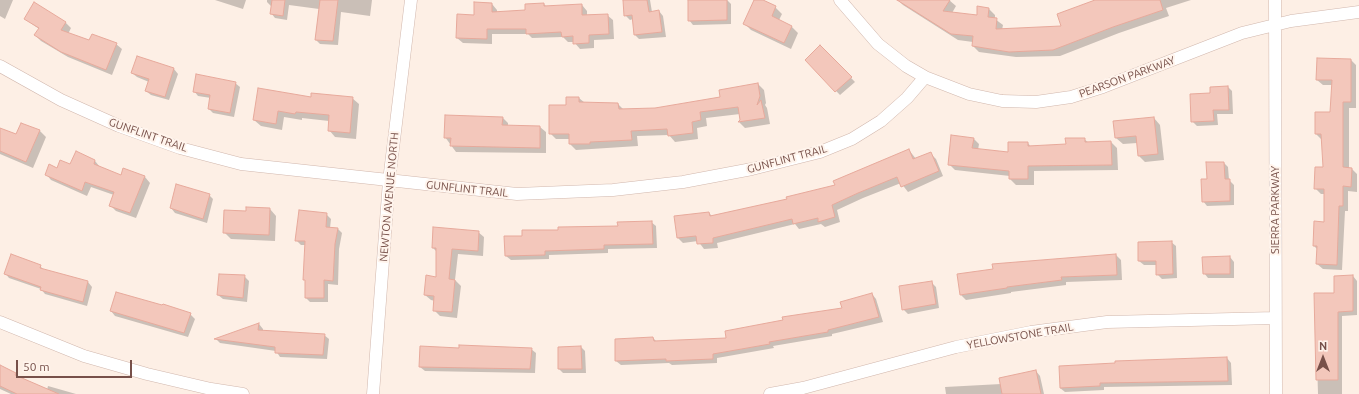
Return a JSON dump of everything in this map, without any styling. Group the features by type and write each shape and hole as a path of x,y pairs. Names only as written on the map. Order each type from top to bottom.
{"street":[{"name":"NEWTON AVENUE NORTH","path":"373,394 389,181 411,0"},
{"name":"PEARSON PARKWAY","path":"840,0 878,44 906,66 925,77 968,94 1002,101 1036,102 1071,97 1103,87 1242,33 1275,25"},
{"name":"SIERRA PARKWAY","path":"1275,0 1276,394"},
{"path":"1275,25 1359,12"},
{"name":"GUNFLINT TRAIL","path":"0,66 61,100 119,126 180,148 241,164 517,194 613,190 683,182 752,169 820,152 852,139 881,121 907,98 925,77"},
{"name":"YELLOWSTONE TRAIL","path":"770,394 803,388 956,347 1031,332 1107,322 1275,318"},
{"path":"0,322 84,356 147,374 211,389 243,394"}],"building":[{"path":"272,0 285,0 283,16 270,14"},
{"path":"320,0 338,0 333,41 315,40"},
{"path":"623,0 647,0 649,12 659,10 662,32 634,35 632,15 624,16"},
{"path":"688,0 727,0 727,20 688,21"},
{"path":"754,0 763,0 776,6 772,16 792,26 784,43 743,24"},
{"path":"897,0 950,0 943,11 977,15 977,6 989,8 988,17 997,18 996,29 1061,26 1057,14 1095,0 1160,0 1163,10 1053,50 1009,52 972,46 973,36 951,34"},
{"path":"34,2 66,22 61,30 89,40 92,34 117,43 106,70 61,52 34,35 39,28 24,19"},
{"path":"474,2 492,3 492,12 525,10 525,4 544,3 544,6 582,4 582,15 608,14 609,34 589,35 589,43 573,44 573,36 562,37 561,32 526,34 526,29 487,29 487,39 456,38 457,14 474,15"},
{"path":"820,45 852,77 835,92 805,60"},
{"path":"137,56 174,68 165,97 145,91 149,79 131,73"},
{"path":"1317,58 1351,59 1351,102 1343,102 1343,167 1352,168 1351,187 1343,186 1343,206 1339,206 1337,265 1316,264 1317,246 1313,246 1314,221 1324,222 1324,189 1314,189 1315,167 1323,167 1321,134 1315,134 1315,112 1330,112 1332,80 1316,80"},
{"path":"196,74 236,82 230,113 208,109 210,95 193,92"},
{"path":"758,83 760,96 757,105 761,100 765,118 738,122 740,120 738,107 700,112 701,120 692,122 693,133 668,136 667,129 631,131 632,140 590,142 590,144 569,144 569,134 549,134 549,105 566,105 566,97 579,97 579,102 618,103 619,109 655,108 720,97 719,90"},
{"path":"1228,86 1229,110 1213,110 1214,121 1191,122 1190,94 1210,93 1210,87"},
{"path":"258,88 311,97 311,93 353,97 350,133 328,131 329,115 296,112 295,114 278,111 276,124 253,120"},
{"path":"445,115 503,117 502,125 540,126 540,148 450,146 451,138 444,138"},
{"path":"1154,117 1158,154 1138,156 1136,136 1115,138 1113,121"},
{"path":"21,123 40,130 26,162 0,151 0,128 16,134"},
{"path":"951,135 974,138 972,148 1008,152 1008,142 1028,142 1028,146 1066,144 1065,138 1085,138 1085,142 1111,141 1112,165 1028,166 1028,179 1009,179 1009,171 948,165"},
{"path":"909,149 913,159 931,152 939,171 901,187 897,177 858,193 832,205 835,217 818,222 818,218 793,224 792,219 713,238 713,243 697,244 696,236 677,238 674,216 709,212 710,216 787,199 786,197 835,185 833,181"},
{"path":"76,151 95,160 94,164 121,175 123,168 145,176 130,213 109,206 114,192 85,182 82,191 45,175 49,164 57,168 60,160 70,164"},
{"path":"1206,162 1224,162 1225,179 1230,179 1230,201 1202,202 1201,179 1207,179"},
{"path":"176,184 210,194 203,219 170,208"},
{"path":"246,207 270,208 269,235 223,233 224,210 246,211"},
{"path":"299,210 327,213 326,227 338,228 335,244 333,281 324,280 324,298 305,298 305,280 303,280 305,241 295,241"},
{"path":"652,221 653,244 604,245 604,249 545,251 545,255 505,256 504,236 522,236 522,230 558,230 558,227 618,226 617,222"},
{"path":"433,227 479,231 478,251 452,249 449,279 455,280 452,312 433,311 434,296 424,295 426,275 436,277 436,248 432,248"},
{"path":"1172,241 1173,274 1156,275 1156,261 1138,261 1138,242"},
{"path":"11,254 41,265 40,268 88,281 83,302 40,290 41,287 4,274"},
{"path":"1116,254 1117,275 1061,277 1062,280 960,295 957,274 993,269 992,264"},
{"path":"1230,256 1230,274 1203,274 1202,257"},
{"path":"219,274 245,275 243,298 217,295"},
{"path":"1353,275 1353,311 1338,312 1338,380 1316,380 1314,293 1334,293 1334,276"},
{"path":"932,281 936,304 902,310 899,286"},
{"path":"116,292 191,313 184,333 110,311"},
{"path":"872,293 879,317 828,330 828,332 769,342 770,344 713,354 713,359 615,361 615,339 653,337 654,341 726,338 725,331 783,320 782,317 842,308 840,302"},
{"path":"259,323 258,330 325,334 323,355 275,353 275,347 214,339"},
{"path":"459,345 532,348 530,369 419,367 420,346 459,348"},
{"path":"581,346 582,369 558,369 558,347"},
{"path":"1227,357 1228,381 1100,383 1100,386 1060,388 1059,366 1115,363 1115,361"},
{"path":"0,365 16,373 15,375 59,394 17,394 0,386"},
{"path":"1036,370 1041,394 1002,394 999,378"}]}
